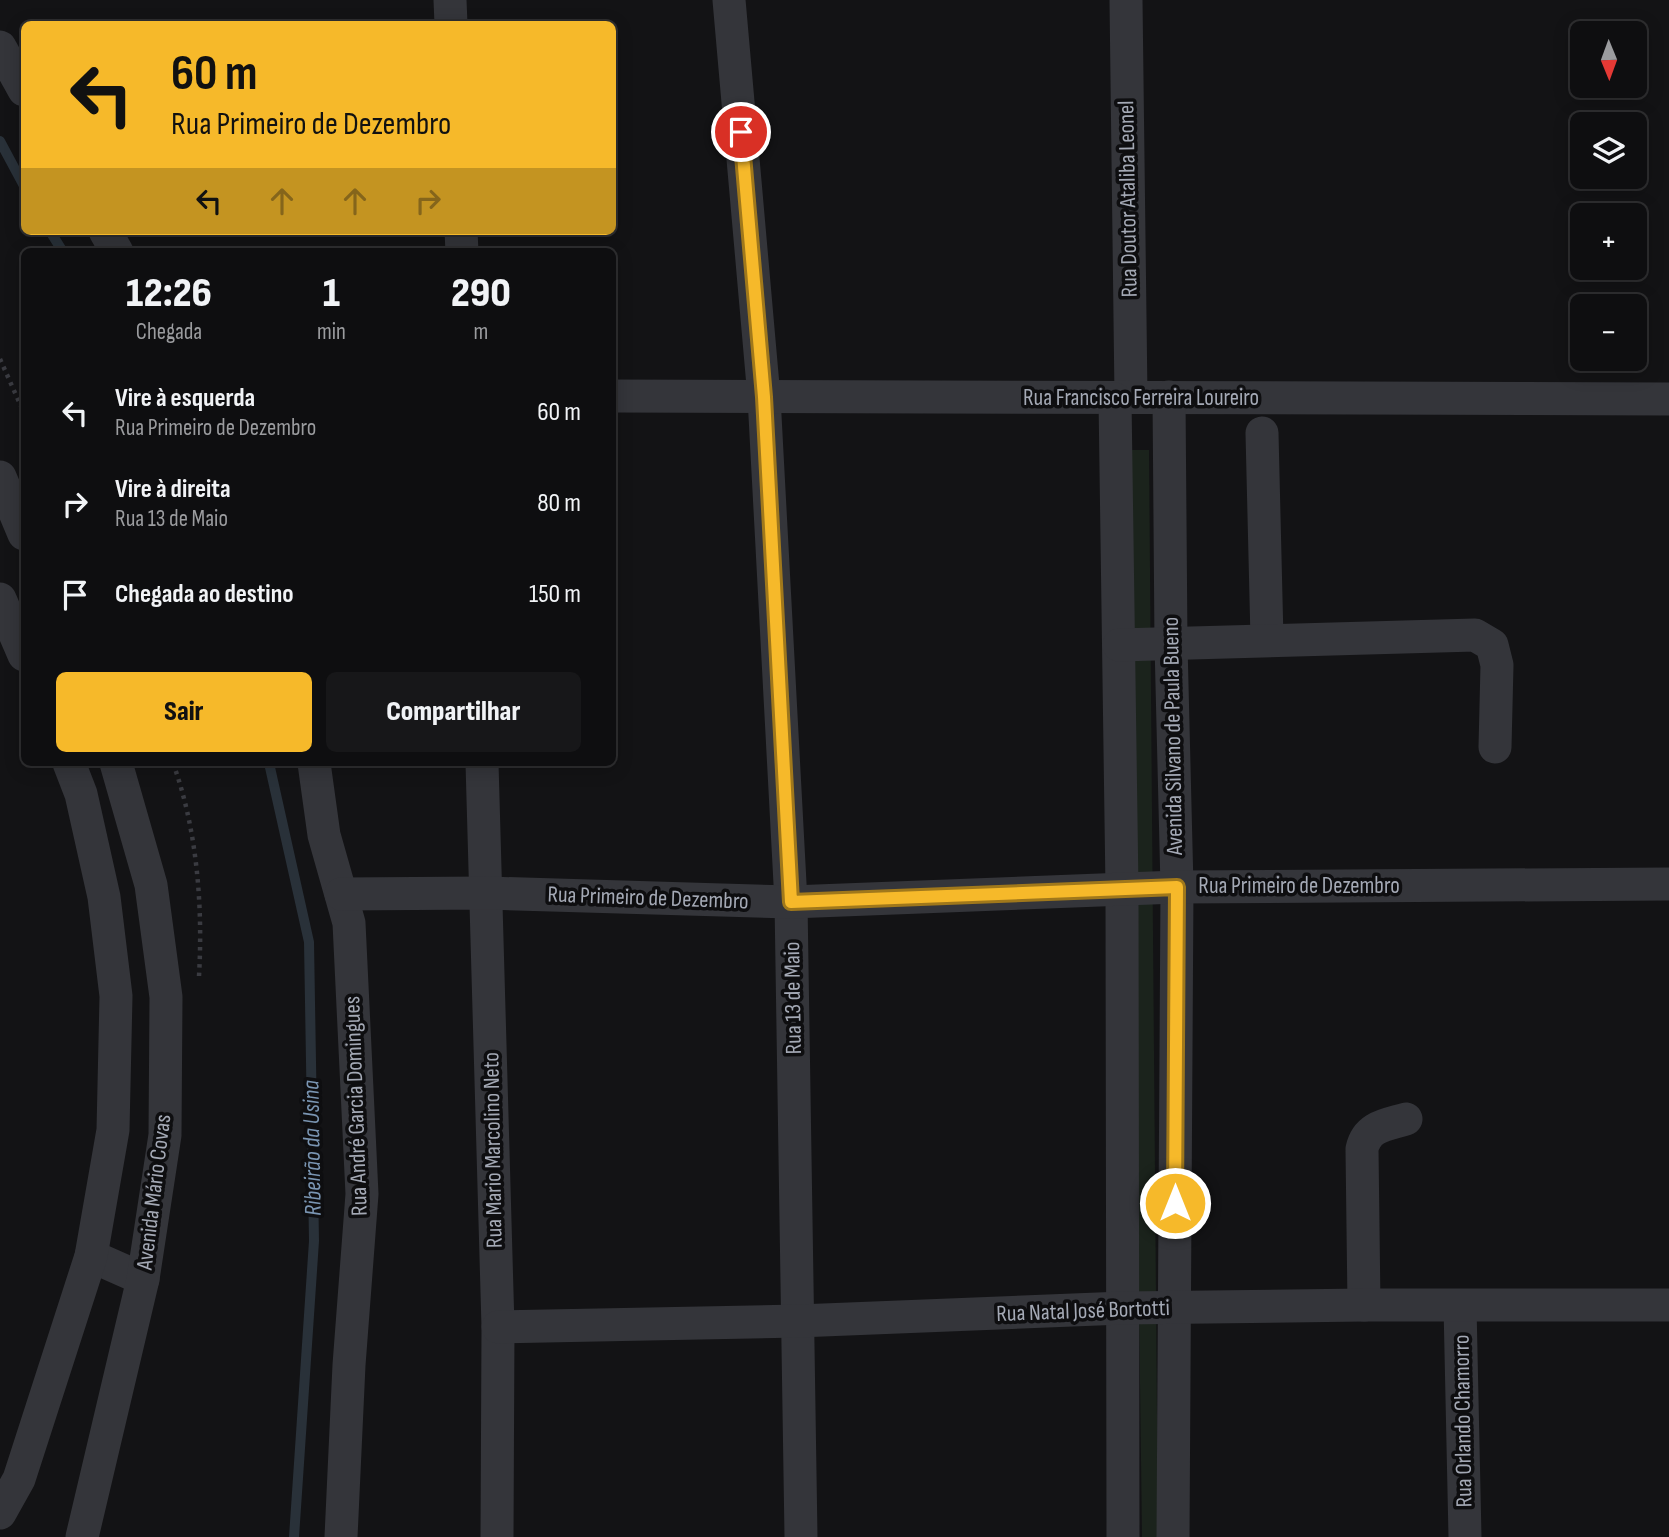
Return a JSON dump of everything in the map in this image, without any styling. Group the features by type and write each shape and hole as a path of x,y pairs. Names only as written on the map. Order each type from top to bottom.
{"street":[{"path":"450,0 451,21"},
{"name":"Rua 13 de Maio","path":"729,0 764,397 791,902 801,1537"},
{"name":"Rua Doutor Ataliba Leonel","path":"1123,398 1126,0"},
{"path":"0,47 21,85"},
{"name":"Rua Francisco Ferreira Loureiro","path":"616,396 1669,399"},
{"name":"Avenida Silvano de Paula Bueno","path":"1169,397 1177,887 1173,1537"},
{"path":"1123,398 1119,645 1123,1537"},
{"path":"1262,433 1267,639"},
{"path":"0,477 21,527"},
{"path":"0,598 21,648"},
{"path":"1119,645 1475,635 1492,645 1497,665 1495,747"},
{"path":"0,1513 19,1479 91,1256 113,1130 116,996 104,897 81,794 70,766"},
{"name":"Avenida Mário Covas","path":"82,1537 143,1279 165,1135 166,997 151,885 117,766"},
{"name":"Rua André Garcia Domingues","path":"314,766 324,835 349,923 362,1194 349,1365 341,1537"},
{"name":"Rua Mario Marcolino Neto","path":"482,766 498,1327 497,1537"},
{"name":"Rua Primeiro de Dezembro","path":"341,894 486,893 791,902 1177,887 1669,884"},
{"path":"1364,1305 1364,1138 1374,1130 1406,1119"},
{"path":"91,1256 143,1279"},
{"name":"Rua Natal José Bortotti","path":"498,1327 798,1321 1123,1308 1669,1305"},
{"name":"Rua Orlando Chamorro","path":"1460,1306 1465,1537"},
{"path":"1122,1476 1172,1475"}],"path":[{"path":"0,359 21,406"}],"shaded area":[{"path":"1128,450 1149,450 1158,1537 1142,1537"}],"waterway":[{"name":"Ribeirão da Usina","path":"0,141 21,180"},
{"name":"Ribeirão da Usina","path":"52,235 61,248"},
{"name":"Ribeirão da Usina","path":"270,766 309,942 314,1241 294,1537"}],"route":[{"path":"741,132 764,397 791,902 1177,887 1175,1203"}]}
